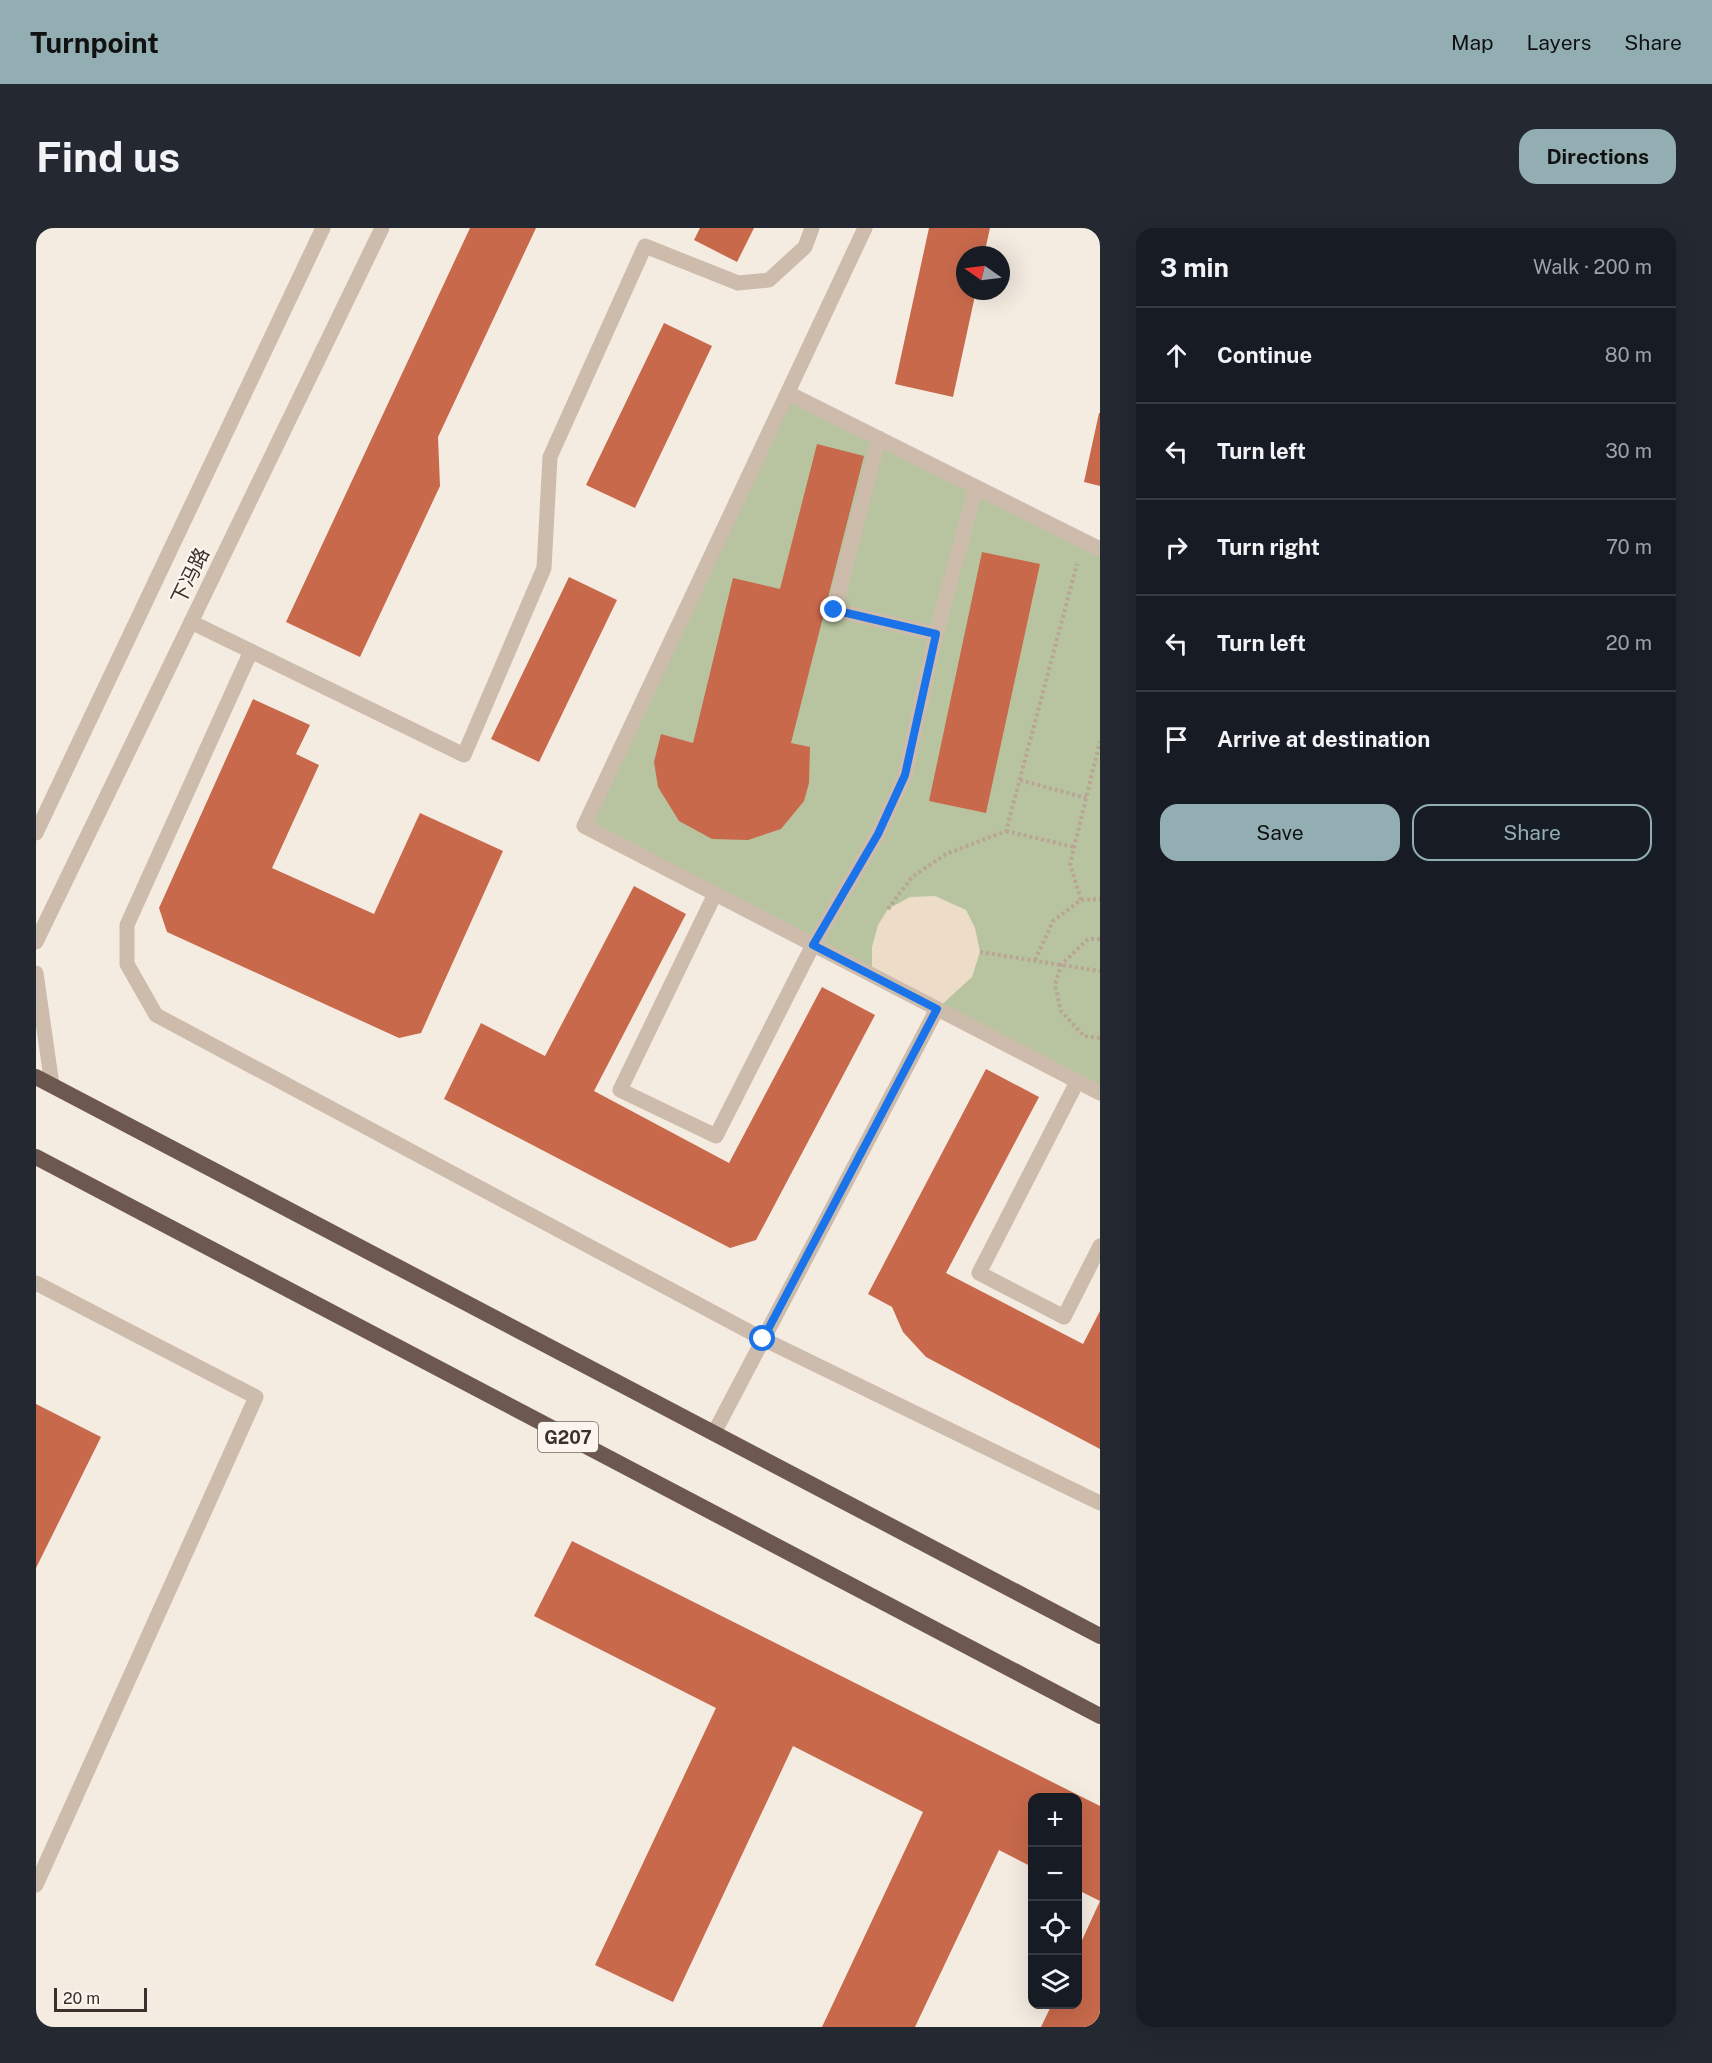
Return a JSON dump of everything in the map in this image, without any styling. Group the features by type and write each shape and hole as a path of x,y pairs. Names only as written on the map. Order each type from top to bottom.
{"highway":[{"path":"36,1077 1100,1635"},
{"name":"G207","path":"36,1157 1100,1716"}],"street":[{"name":"下冯路","path":"36,833 323,228"},
{"name":"下冯路","path":"36,942 382,228"},
{"path":"191,622 464,755 544,568 550,457 645,246 738,283 769,280 805,247 812,228"},
{"path":"866,228 584,826 1100,1094"},
{"path":"788,393 1100,549"},
{"path":"879,438 834,610 936,634"},
{"path":"715,894 620,1090 716,1136 813,945 878,834 905,775 936,634 976,487"},
{"path":"251,651 127,925 127,964 156,1015 763,1339 1100,1503"},
{"path":"36,973 52,1085"},
{"path":"714,1433 937,1009"},
{"path":"1077,1082 979,1273 1064,1317 1100,1246"},
{"path":"36,1283 256,1397 36,1885"}],"path":[{"path":"1006,831 1083,541"},
{"path":"1081,900 1070,864 1100,741"},
{"path":"1020,780 1086,798"},
{"path":"888,909 912,877 946,854 1006,831 1074,847"},
{"path":"1035,960 1053,921 1081,900 1100,899"},
{"path":"1100,939 1088,939 1061,965 1055,985 1061,1011 1084,1036 1100,1038"},
{"path":"980,952 1100,971"}],"green space":[{"path":"788,393 1100,549 1100,1093 584,826"}],"shaded area":[{"path":"935,896 966,910 975,928 980,952 972,977 937,1009 872,975 872,947 878,925 888,909 910,897"}],"building":[{"path":"470,228 536,228 438,437 440,486 360,657 286,622"},
{"path":"700,228 754,228 737,262 694,240"},
{"path":"929,228 990,228 986,246 956,246 956,300 974,300 953,397 895,384"},
{"path":"664,323 712,346 635,508 586,485"},
{"path":"1100,413 1100,486 1084,482"},
{"path":"817,444 864,456 791,743 810,747 809,783 804,801 781,829 748,840 712,839 679,821 658,787 654,762 661,734 693,743 733,578 780,589"},
{"path":"982,552 1040,564 986,813 929,801"},
{"path":"569,577 617,600 539,762 491,739"},
{"path":"253,699 310,725 296,754 319,765 272,868 374,914 420,813 503,851 421,1033 399,1038 167,932 159,908"},
{"path":"634,886 686,914 594,1091 729,1163 822,987 875,1015 756,1240 730,1248 444,1099 481,1023 545,1056"},
{"path":"986,1069 1039,1097 946,1273 1083,1344 1100,1311 1100,1449 926,1357 903,1332 892,1307 868,1294"},
{"path":"36,1404 101,1437 36,1568"},
{"path":"572,1541 1074,1793 1028,1793 1028,1865 999,1850 915,2027 822,2027 923,1812 793,1746 673,2002 595,1965 716,1708 534,1616"},
{"path":"1082,1797 1100,1806 1100,1901 1082,1892"},
{"path":"1100,1901 1100,2027 1041,2027 1050,2009 1082,2009 1082,1940"}],"route":[{"path":"763,1339 937,1009 813,945 878,834 905,775 936,634 834,610"}]}
